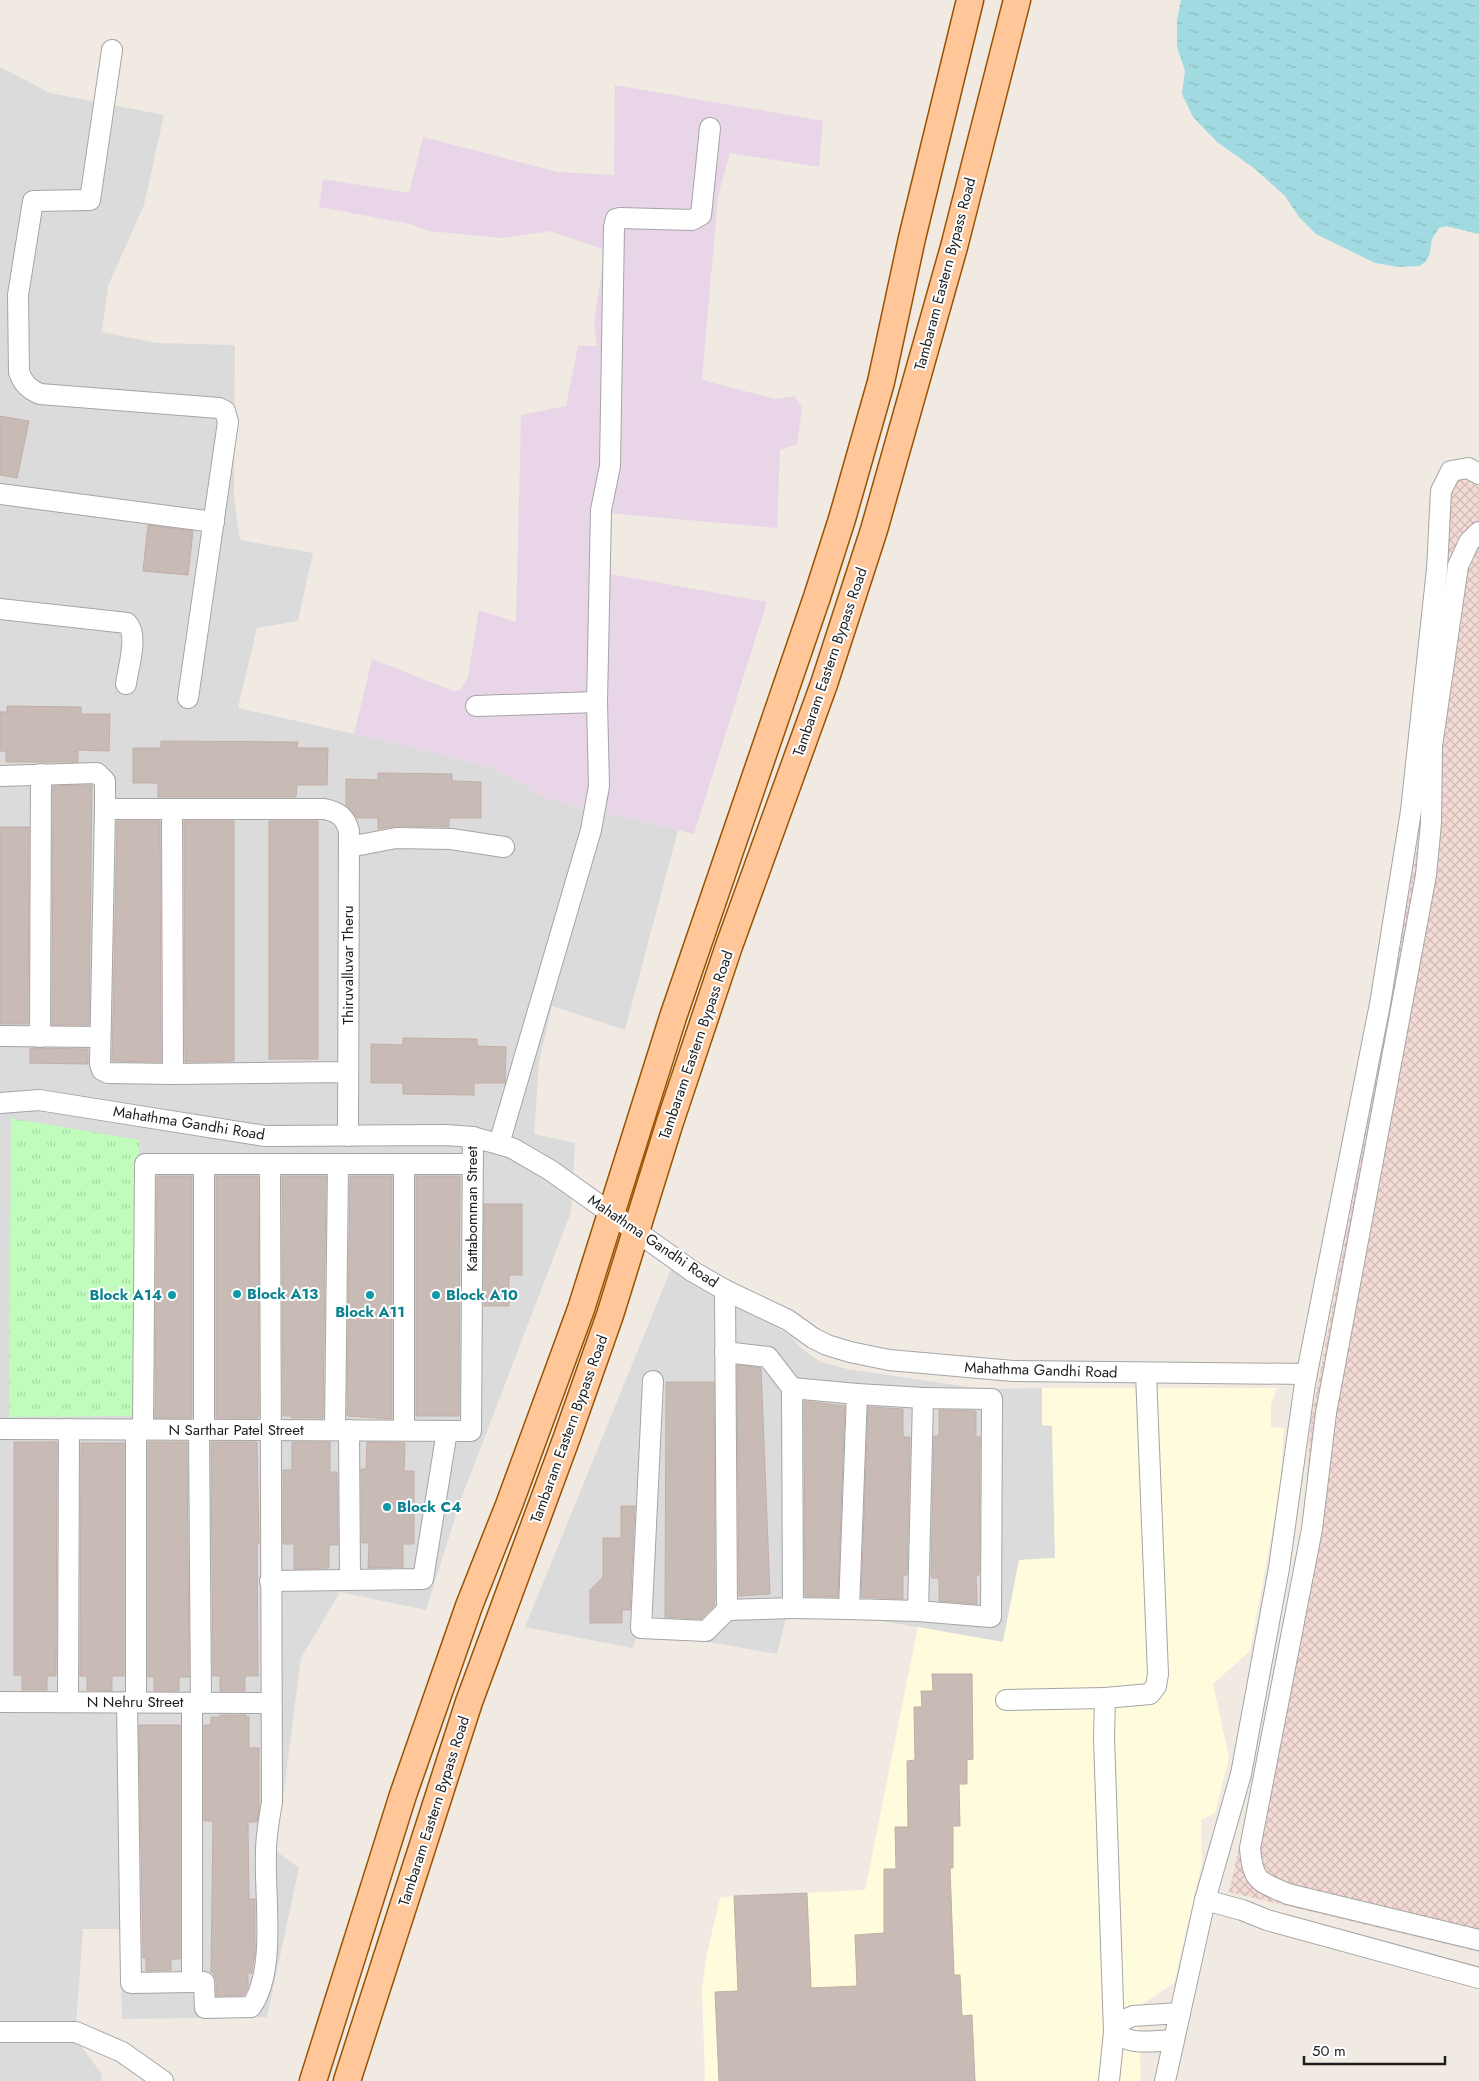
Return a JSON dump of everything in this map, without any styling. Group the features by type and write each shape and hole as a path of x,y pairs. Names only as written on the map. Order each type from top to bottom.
{"main road":[{"name":"Tambaram Eastern Bypass Road","path":"313,2081 400,1804 439,1688 581,1309 676,1008 842,519 881,382 912,238 970,0"},
{"name":"Tambaram Eastern Bypass Road","path":"348,2081 469,1702 610,1315 669,1125 729,946 824,684 874,530 954,247 1016,0"}],"street":[{"path":"112,50 90,200 33,200 18,295 19,372 28,388 40,394 219,408 225,411 228,422 188,698"},
{"path":"499,1144 591,830 599,786 597,702 601,510 610,466 614,228 616,219 620,218 692,220 702,215 710,128"},
{"path":"1165,2081 1204,1900 1241,1774 1279,1568 1307,1374 1380,1004 1412,811 1437,570 1442,491 1451,471 1468,468 1479,474"},
{"path":"0,494 214,522"},
{"path":"1479,532 1469,542 1458,566 1432,746 1430,823 1426,875 1326,1413 1312,1530 1250,1848 1252,1870 1263,1883 1288,1894 1479,1940"},
{"path":"0,609 127,622 132,627 134,636 126,684"},
{"path":"476,706 597,702"},
{"path":"0,776 97,773 105,781 100,1037 100,1064 102,1070 108,1073 173,1074 347,1072"},
{"path":"40,1037 41,774"},
{"path":"105,809 172,809 173,1074"},
{"name":"Thiruvalluvar Theru","path":"172,809 324,809 341,814 346,821 349,831 348,1136"},
{"path":"349,847 396,838 451,839 504,847"},
{"path":"0,1036 100,1037"},
{"name":"Mahathma Gandhi Road","path":"0,1103 39,1100 265,1136 473,1137 499,1144 512,1148 550,1170 692,1271 725,1290 788,1320 826,1345 850,1352 889,1360 1013,1371 1307,1374"},
{"name":"Kattabomman Street","path":"471,1431 473,1137"},
{"path":"270,1164 270,1703 272,1802 266,1853 266,1962 263,1982 251,2007 205,2008 204,1982 131,1983 131,1702 140,1429 145,1164 270,1164 338,1164 404,1164 473,1164"},
{"path":"192,1982 202,1430 204,1164"},
{"path":"338,1164 342,1430 350,1580"},
{"path":"404,1164 404,1430"},
{"path":"725,1290 727,1610"},
{"path":"725,1352 768,1357 792,1388 793,1608"},
{"path":"1006,1700 1105,1698 1150,1694 1156,1686 1158,1674 1146,1373"},
{"path":"653,1381 640,1628 706,1631 727,1610 849,1609 918,1611 991,1617 992,1399 923,1398 792,1388"},
{"path":"849,1609 857,1394"},
{"path":"918,1611 923,1398"},
{"name":"N Sarthar Patel Street","path":"0,1429 471,1431"},
{"path":"68,1702 69,1429"},
{"path":"270,1581 423,1579 447,1431"},
{"path":"1105,1698 1104,1738 1114,2032 1109,2081"},
{"name":"N Nehru Street","path":"0,1702 270,1703"},
{"path":"1204,1900 1242,1910 1267,1920 1479,1978"},
{"path":"1114,2032 1122,2020 1133,2016 1180,2013"},
{"path":"0,2032 76,2032 122,2052 163,2081"},
{"path":"1114,2032 1122,2040 1135,2042 1174,2040"}],"shaded area":[{"path":"0,67 50,93 164,115 144,205 108,286 102,332 157,343 235,345 234,497 240,540 313,553 298,621 257,628 238,708 426,750 492,768 548,799 678,830 625,1030 552,1006 539,1062 534,1134 575,1143 571,1212 461,1499 426,1610 340,1592 301,1658 276,1851 299,1868 267,2017 122,2019 120,1929 83,1929 75,2038 101,2073 102,2081 0,2081"},
{"path":"615,85 823,121 819,167 730,153 718,196 702,380 776,399 794,396 802,408 797,444 780,450 777,528 607,513 610,574 767,602 694,834 548,799 492,768 426,750 354,734 372,659 453,691 460,690 468,678 479,610 516,622 521,415 566,406 578,346 597,346 594,323 605,250 550,231 502,238 429,231 410,224 319,207 323,179 409,193 423,137 558,172 614,175"},
{"path":"1461,477 1479,487 1479,1952 1229,1892 1262,1745 1284,1631 1305,1508 1311,1420 1391,1000 1419,836 1419,787 1442,611 1453,479"},
{"path":"671,1269 775,1326 791,1337 803,1350 821,1362 847,1369 982,1389 1042,1388 1042,1425 1052,1425 1055,1558 1019,1560 1003,1642 789,1605 777,1654 641,1630 632,1648 525,1627"},
{"path":"1042,1388 1277,1388 1271,1404 1271,1427 1284,1428 1280,1489 1250,1651 1213,1684 1229,1758 1215,1813 1201,1820 1202,1863 1174,1983 1138,2007 1141,2081 705,2081 702,1989 707,1954 720,1898 865,1890 918,1627 1003,1642 1019,1560 1055,1558 1052,1426 1042,1425"}],"green space":[{"path":"11,1118 139,1140 138,1416 9,1417"}],"water":[{"path":"1181,0 1479,0 1479,234 1446,226 1439,228 1432,239 1430,253 1426,261 1420,266 1398,267 1375,263 1316,234 1299,217 1285,196 1255,169 1217,142 1193,117 1182,94 1185,71 1177,47 1177,20"}],"building":[{"path":"0,416 29,421 17,478 0,475"},
{"path":"148,525 193,531 188,575 143,571"},
{"path":"7,706 81,707 81,714 110,714 109,751 78,750 78,762 6,762 6,751 0,751 0,712 7,712"},
{"path":"161,741 298,742 297,748 328,748 327,785 297,785 296,797 158,797 158,783 133,783 133,748 161,748"},
{"path":"378,773 452,774 452,781 481,782 481,818 449,818 449,827 396,826 378,829 378,818 357,818 346,805 346,779 378,780"},
{"path":"92,785 89,1025 52,1025 53,786"},
{"path":"117,821 160,821 161,1062 112,1061"},
{"path":"184,821 234,821 234,1061 185,1062"},
{"path":"269,821 318,821 318,1059 269,1059"},
{"path":"0,827 29,827 28,1024 0,1024"},
{"path":"403,1038 477,1039 477,1046 506,1047 505,1083 474,1083 474,1095 403,1094 403,1083 371,1083 371,1044 403,1045"},
{"path":"30,1048 88,1049 88,1064 30,1063"},
{"name":"Block A14","path":"157,1176 192,1176 192,1418 155,1418"},
{"name":"Block A13","path":"216,1176 258,1176 259,1416 257,1418 216,1418"},
{"path":"282,1176 326,1176 323,1418 292,1418 292,1416 283,1416"},
{"name":"Block A11","path":"350,1176 392,1176 392,1419 347,1416"},
{"name":"Block A10","path":"416,1176 460,1176 459,1416 416,1416"},
{"path":"484,1204 522,1204 522,1275 509,1275 509,1306 484,1306"},
{"path":"737,1365 761,1368 770,1594 739,1596"},
{"path":"666,1382 714,1382 715,1597 714,1606 701,1619 665,1617"},
{"path":"804,1401 845,1406 838,1597 805,1596"},
{"path":"868,1407 903,1409 903,1437 910,1437 907,1575 903,1575 903,1599 861,1597"},
{"path":"939,1410 976,1411 976,1437 980,1437 979,1575 976,1575 977,1604 939,1601 939,1578 932,1578 931,1575 934,1436 939,1436"},
{"path":"14,1442 57,1442 56,1676 47,1676 47,1690 22,1690 22,1675 14,1675"},
{"path":"148,1442 187,1442 189,1677 179,1677 179,1691 154,1691 154,1677 148,1677"},
{"path":"211,1442 257,1442 259,1544 257,1544 258,1676 245,1676 245,1691 220,1691 220,1676 213,1676"},
{"path":"292,1442 330,1442 330,1472 337,1472 338,1545 329,1545 329,1568 294,1569 294,1544 283,1544 283,1470 292,1470"},
{"name":"Block C4","path":"367,1442 405,1443 404,1471 414,1471 414,1544 403,1544 403,1567 368,1568 369,1543 362,1543 361,1469 366,1469"},
{"path":"81,1443 124,1443 124,1676 112,1676 112,1691 87,1690 87,1676 80,1676"},
{"path":"621,1506 635,1506 630,1610 622,1610 622,1623 590,1623 590,1590 603,1577 603,1538 621,1538"},
{"path":"932,1674 972,1674 973,1759 967,1760 967,1784 959,1784 960,1826 953,1826 953,1868 950,1868 954,1975 960,1975 962,2016 972,2015 975,2081 719,2081 715,1992 738,1991 734,1896 807,1893 811,1988 857,1986 855,1935 884,1933 884,1869 896,1869 895,1827 908,1827 907,1761 915,1760 914,1707 922,1707 921,1691 933,1691"},
{"path":"220,1715 246,1715 246,1717 249,1717 249,1748 259,1748 259,1809 257,1822 248,1822 249,1899 255,1899 255,1953 252,1973 248,1973 248,1987 244,1995 216,1996 216,1981 213,1972 211,1972 213,1821 204,1821 204,1725 211,1725 211,1717 220,1717"},
{"path":"139,1725 180,1725 180,1959 171,1959 171,1970 146,1971 146,1958 143,1958"}],"place":[{"name":"Block A13","path":"237,1294"},
{"name":"Block A14","path":"172,1295"},
{"name":"Block A11","path":"370,1295"},
{"name":"Block A10","path":"436,1295"},
{"name":"Block C4","path":"387,1507"}]}
